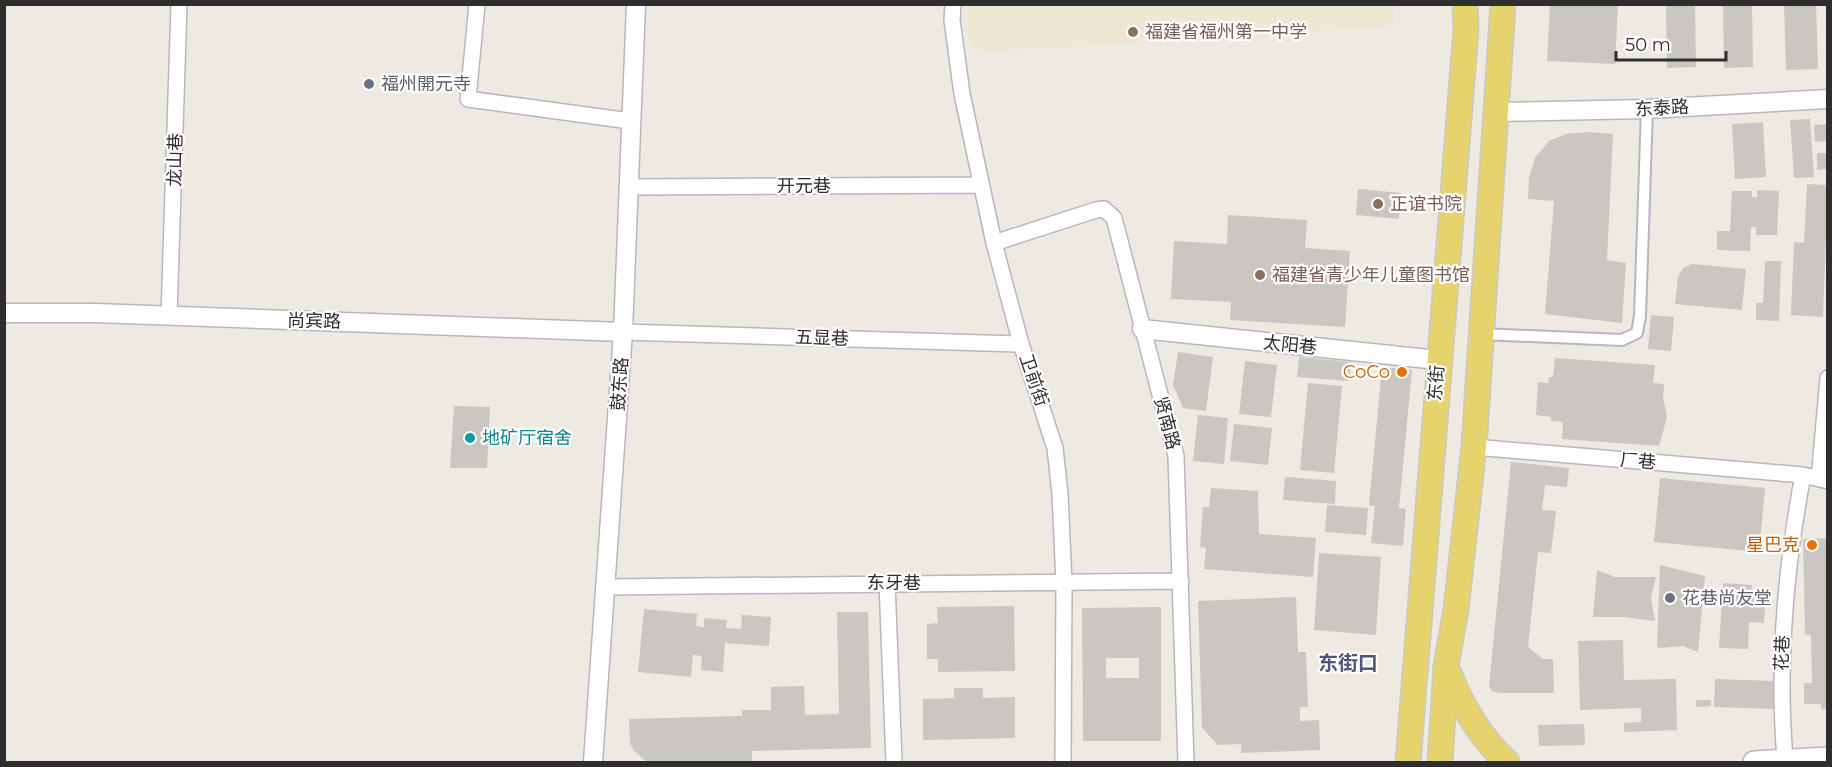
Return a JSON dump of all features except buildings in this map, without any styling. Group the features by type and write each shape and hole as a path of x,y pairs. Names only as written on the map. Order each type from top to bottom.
{"main road":[{"name":"东街","path":"1408,762 1438,360 1466,30 1465,4"},
{"path":"1440,762 1446,666 1456,610 1474,447 1503,4"},
{"path":"1446,666 1461,705 1481,734 1507,762"},
{"path":"1754,762 1827,758"}],"street":[{"name":"龙山巷","path":"169,316 180,4"},
{"path":"477,4 468,99 630,121"},
{"name":"鼓东路","path":"593,762 623,332 636,4"},
{"name":"卫前街","path":"953,4 956,60 994,243 1021,344 1055,448 1060,494 1064,583 1063,762"},
{"name":"东泰路","path":"1496,112 1647,109 1827,99"},
{"path":"1481,334 1622,340 1637,333 1640,316 1647,109"},
{"name":"开元巷","path":"627,187 981,185"},
{"name":"贤南路","path":"994,243 1104,210 1114,218 1176,456 1186,762"},
{"name":"尚宾路","path":"4,313 169,316 623,332"},
{"name":"太阳巷","path":"1143,329 1438,360"},
{"name":"五显巷","path":"623,332 1021,344"},
{"path":"1823,480 1827,378"},
{"name":"厂巷","path":"1474,447 1803,475 1823,480"},
{"name":"花巷","path":"1785,759 1780,706 1784,593 1803,475"},
{"name":"东牙巷","path":"607,587 887,582 1180,581"},
{"path":"887,582 894,762"}],"shaded area":[{"name":"福建省福州第一中学","path":"968,5 1394,5 1393,26 985,52 974,48 968,38"}],"place":[{"name":"福建省福州第一中学","path":"1133,32"},
{"name":"福州開元寺","path":"369,84"},
{"name":"正谊书院","path":"1378,204"},
{"name":"福建省青少年儿童图书馆","path":"1260,275"},
{"name":"CoCo","path":"1402,372"},
{"name":"地矿厅宿舍","path":"470,438"},
{"name":"星巴克","path":"1812,545"},
{"name":"花巷尚友堂","path":"1670,598"}],"district":[{"name":"东街口","path":"1348,663"}]}
